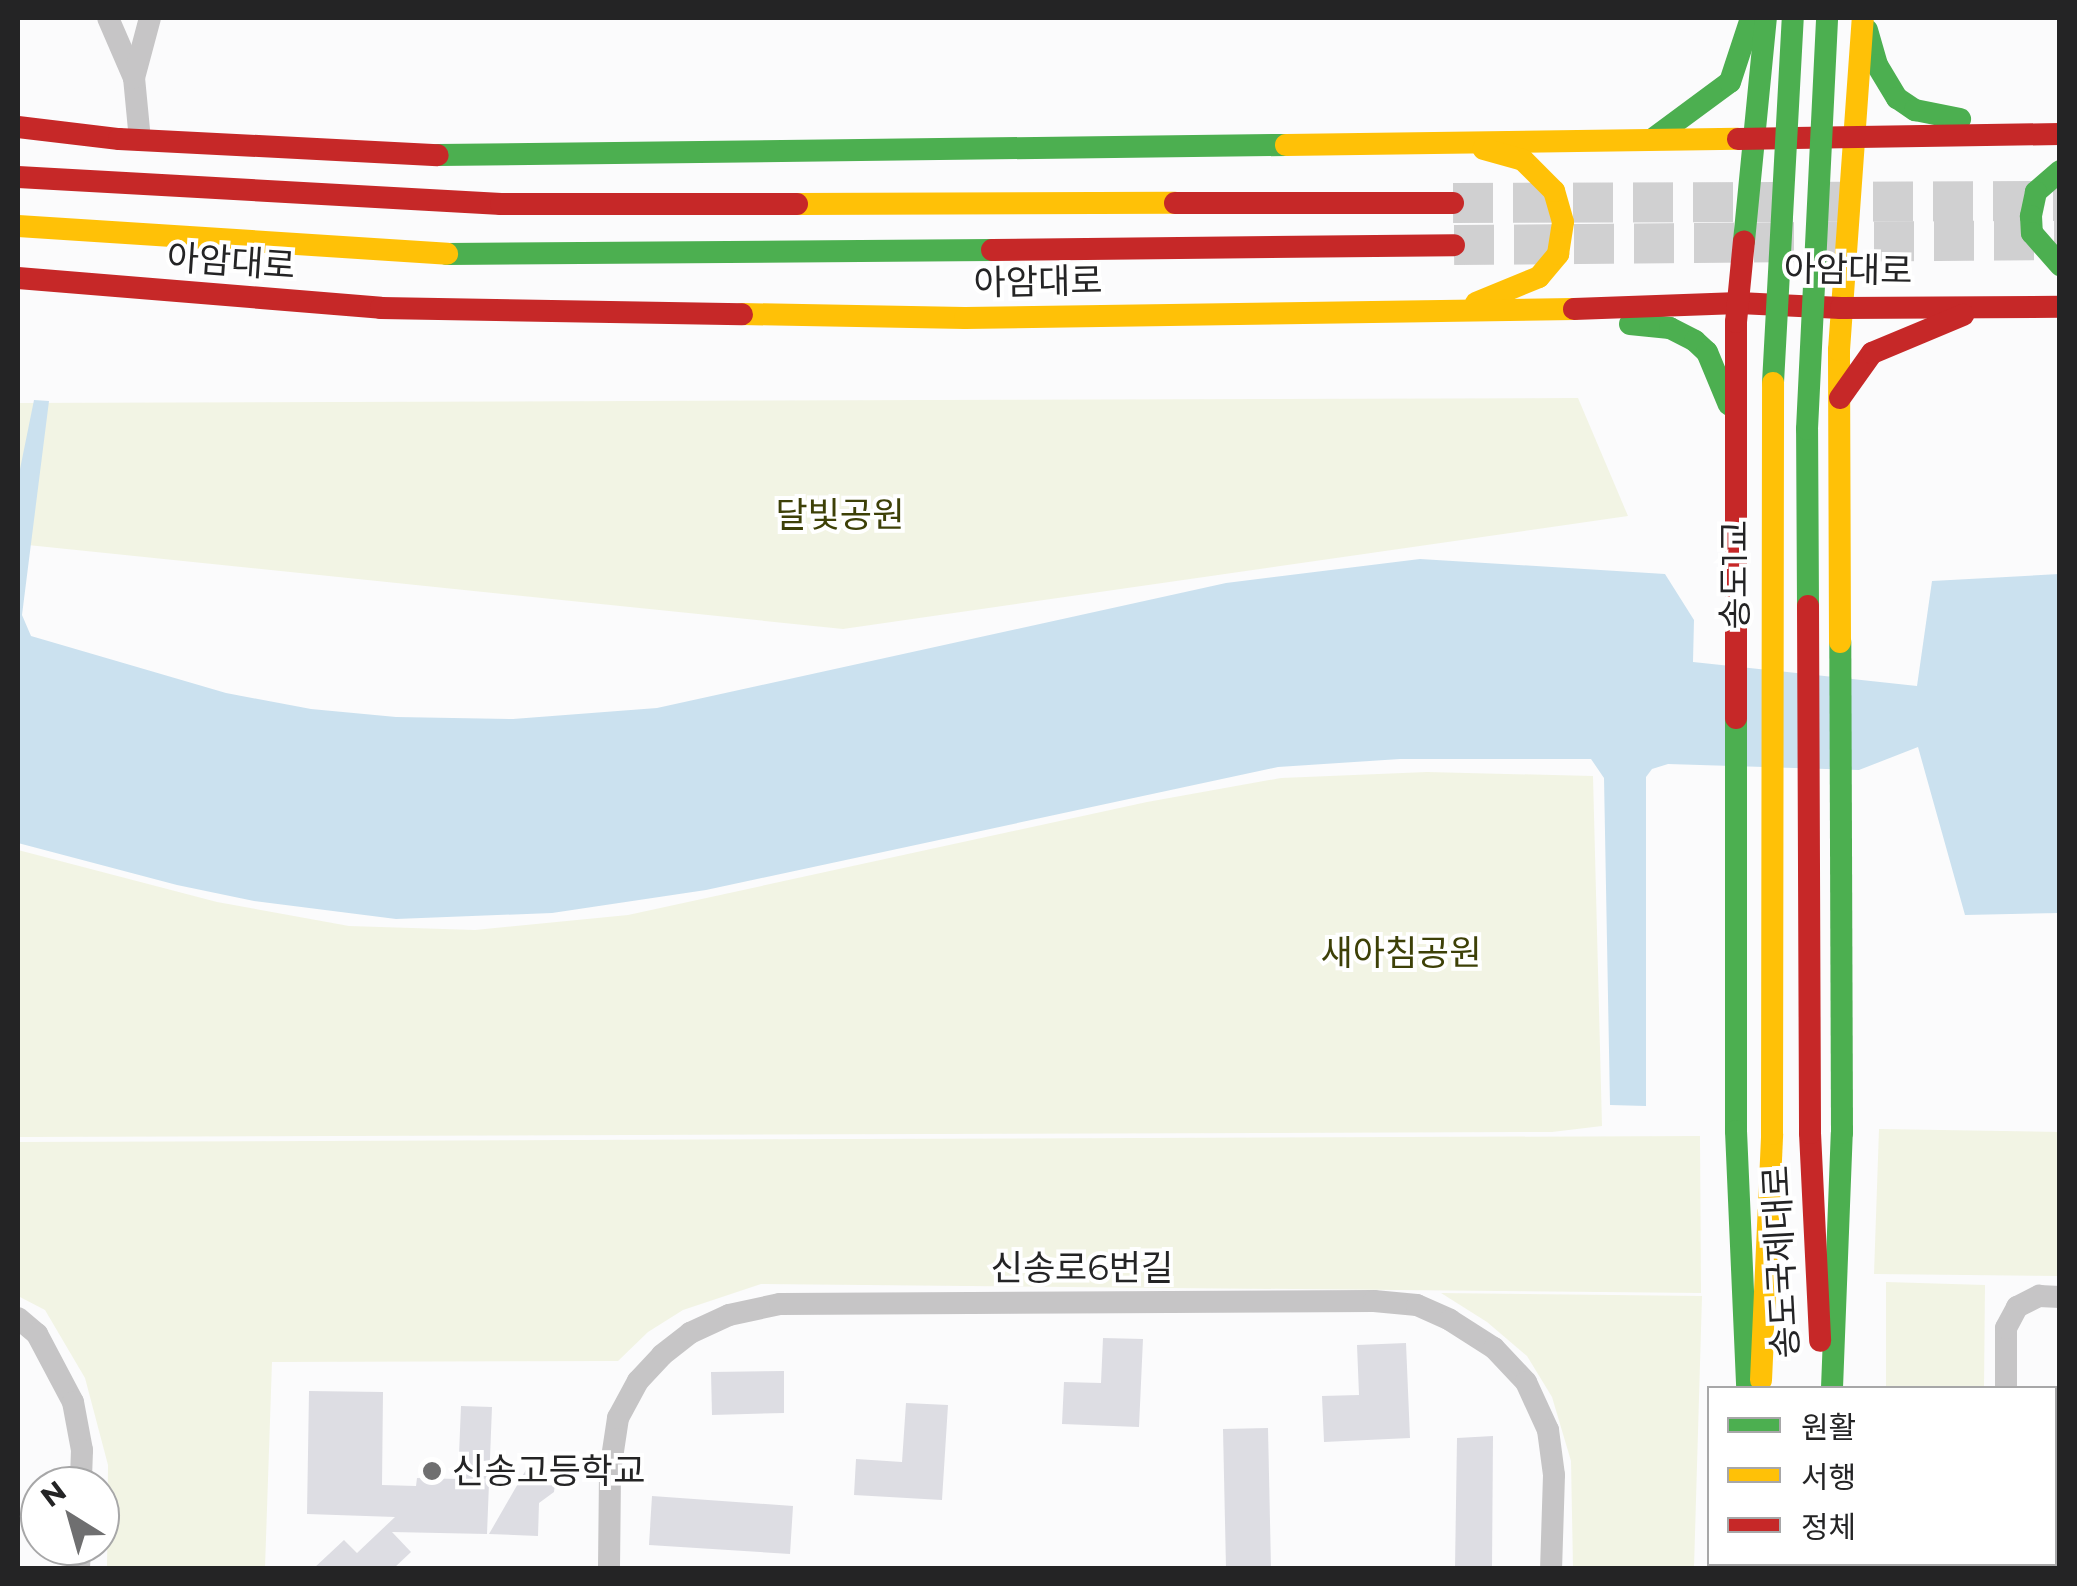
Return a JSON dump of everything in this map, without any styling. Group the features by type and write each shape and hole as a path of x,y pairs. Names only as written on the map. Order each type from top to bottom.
{"main road":[{"path":"1654,138 1730,82 1751,18"},
{"path":"1746,1386 1736,1131 1738,303 1766,18"},
{"name":"송도1교","path":"1772,1134 1770,430 1794,18"},
{"name":"송도1교","path":"1810,1133 1806,429 1827,18"},
{"path":"1863,18 1877,65 1897,98 1915,110 2024,134"},
{"path":"1832,1386 1842,1133 1842,308 1863,18"},
{"path":"18,127 140,140 488,157 2060,134"},
{"path":"1456,142 1523,160 1554,191 1563,222 1558,254 1540,277 1456,312"},
{"path":"2060,171 2036,192 2032,216 2032,233 2060,265"},
{"name":"아암대로","path":"18,177 501,204 1453,203"},
{"name":"아암대로","path":"18,226 336,250 496,256 1454,244"},
{"name":"아암대로","path":"18,278 400,308 965,318 1456,312 1738,303 1842,308 2060,306"},
{"path":"1840,398 1872,353 1991,305"},
{"path":"1526,310 1670,328 1696,341 1707,352 1729,402 1737,455"},
{"name":"송도국제대로","path":"1810,1133 1822,1386"},
{"name":"송도국제대로","path":"1760,1386 1772,1134"}],"street":[{"path":"108,18 134,78 140,140"},
{"path":"134,78 150,18"},
{"path":"2006,1386 2006,1328 2017,1308 2039,1296 2060,1297"},
{"name":"신송로6번길","path":"609,1568 610,1472 618,1418 638,1381 662,1355 690,1333 729,1316 780,1304 1374,1301 1417,1305 1450,1320 1494,1348 1526,1382 1548,1430 1554,1475 1551,1568"},
{"path":"18,1318 36,1334 73,1402 82,1466"}],"green space":[{"name":"달빛공원","path":"1578,398 1628,516 843,629 18,544 18,403"},
{"name":"새아침공원","path":"1427,772 1593,776 1602,1126 1552,1132 18,1137 18,850 217,902 349,926 475,930 628,915 1147,802 1281,778"},
{"path":"1879,1129 2059,1132 2059,1276 1874,1274"},
{"path":"1700,1136 1701,1293 761,1284 683,1310 648,1332 618,1361 272,1362 265,1568 107,1568 120,1566 120,1466 108,1466 85,1378 45,1310 18,1296 18,1142"},
{"path":"1886,1282 1985,1285 1984,1386 1886,1386"},
{"path":"1441,1293 1702,1296 1694,1568 1573,1568 1571,1461 1552,1397 1527,1356 1487,1322"}],"water":[{"path":"34,400 49,401 22,615 31,636 226,693 311,709 396,717 513,719 657,708 1226,583 1420,559 1665,574 1694,620 1693,662 1917,686 1932,581 2059,574 2059,913 1965,915 1918,747 1859,770 1668,764 1652,769 1646,777 1646,1106 1610,1105 1604,778 1591,759 1400,759 1278,767 706,890 552,913 396,919 254,901 177,885 18,843 18,479"}],"building":[{"path":"1103,1338 1143,1339 1139,1427 1062,1424 1064,1382 1101,1383"},
{"path":"1406,1343 1410,1438 1324,1442 1322,1396 1359,1395 1357,1345"},
{"path":"784,1371 784,1413 712,1415 711,1372"},
{"path":"309,1391 383,1392 382,1485 416,1486 417,1478 458,1479 461,1406 492,1407 487,1534 392,1532 411,1552 394,1568 314,1568 344,1540 357,1553 395,1517 307,1514"},
{"path":"906,1403 948,1405 942,1500 854,1495 856,1459 902,1462"},
{"path":"1268,1428 1271,1568 1226,1568 1223,1429"},
{"path":"1493,1436 1492,1568 1455,1568 1457,1438"},
{"path":"527,1468 544,1468 555,1483 554,1492 539,1503 538,1536 489,1534"},
{"path":"652,1496 793,1506 790,1554 649,1545"}],"tunnel":[{"path":"1453,203 2060,201"},
{"path":"1454,245 2060,240"}],"traffic: fast":[{"path":"1654,138 1730,82 1751,18"},
{"path":"1744,241 1766,18"},
{"path":"1773,383 1793,18"},
{"path":"1808,606 1807,429 1827,18"},
{"path":"1867,30 1877,65 1897,98 1915,110 1960,119"},
{"path":"438,155 1286,145"},
{"path":"2060,171 2036,192 2031,216 2032,233 2060,265"},
{"path":"447,254 992,250"},
{"path":"1630,324 1670,328 1695,341 1707,352 1729,405"},
{"path":"1832,1386 1842,1133 1840,642"},
{"path":"1736,718 1736,1131 1747,1386"}],"traffic: slow":[{"path":"1840,642 1839,350 1863,18"},
{"path":"1286,145 1738,139"},
{"path":"1476,303 1539,277 1558,254 1563,222 1554,191 1523,160 1484,149"},
{"path":"797,204 1175,203"},
{"path":"18,226 447,254"},
{"path":"742,314 965,318 1574,309"},
{"path":"1772,1134 1773,383"},
{"path":"1761,1380 1772,1134"}],"traffic: jam":[{"path":"18,127 119,139 438,155"},
{"path":"1738,139 2060,134"},
{"path":"18,177 501,204 797,204"},
{"path":"1175,203 1453,203"},
{"path":"1736,718 1736,322 1744,241"},
{"path":"992,250 1454,245"},
{"path":"18,278 381,308 742,314"},
{"path":"1574,309 1739,303 1841,308 2060,307"},
{"path":"1840,398 1872,353 1963,315"},
{"path":"1808,606 1810,1133"},
{"path":"1810,1133 1820,1341"}],"place":[{"name":"신송고등학교","path":"432,1471"}]}
